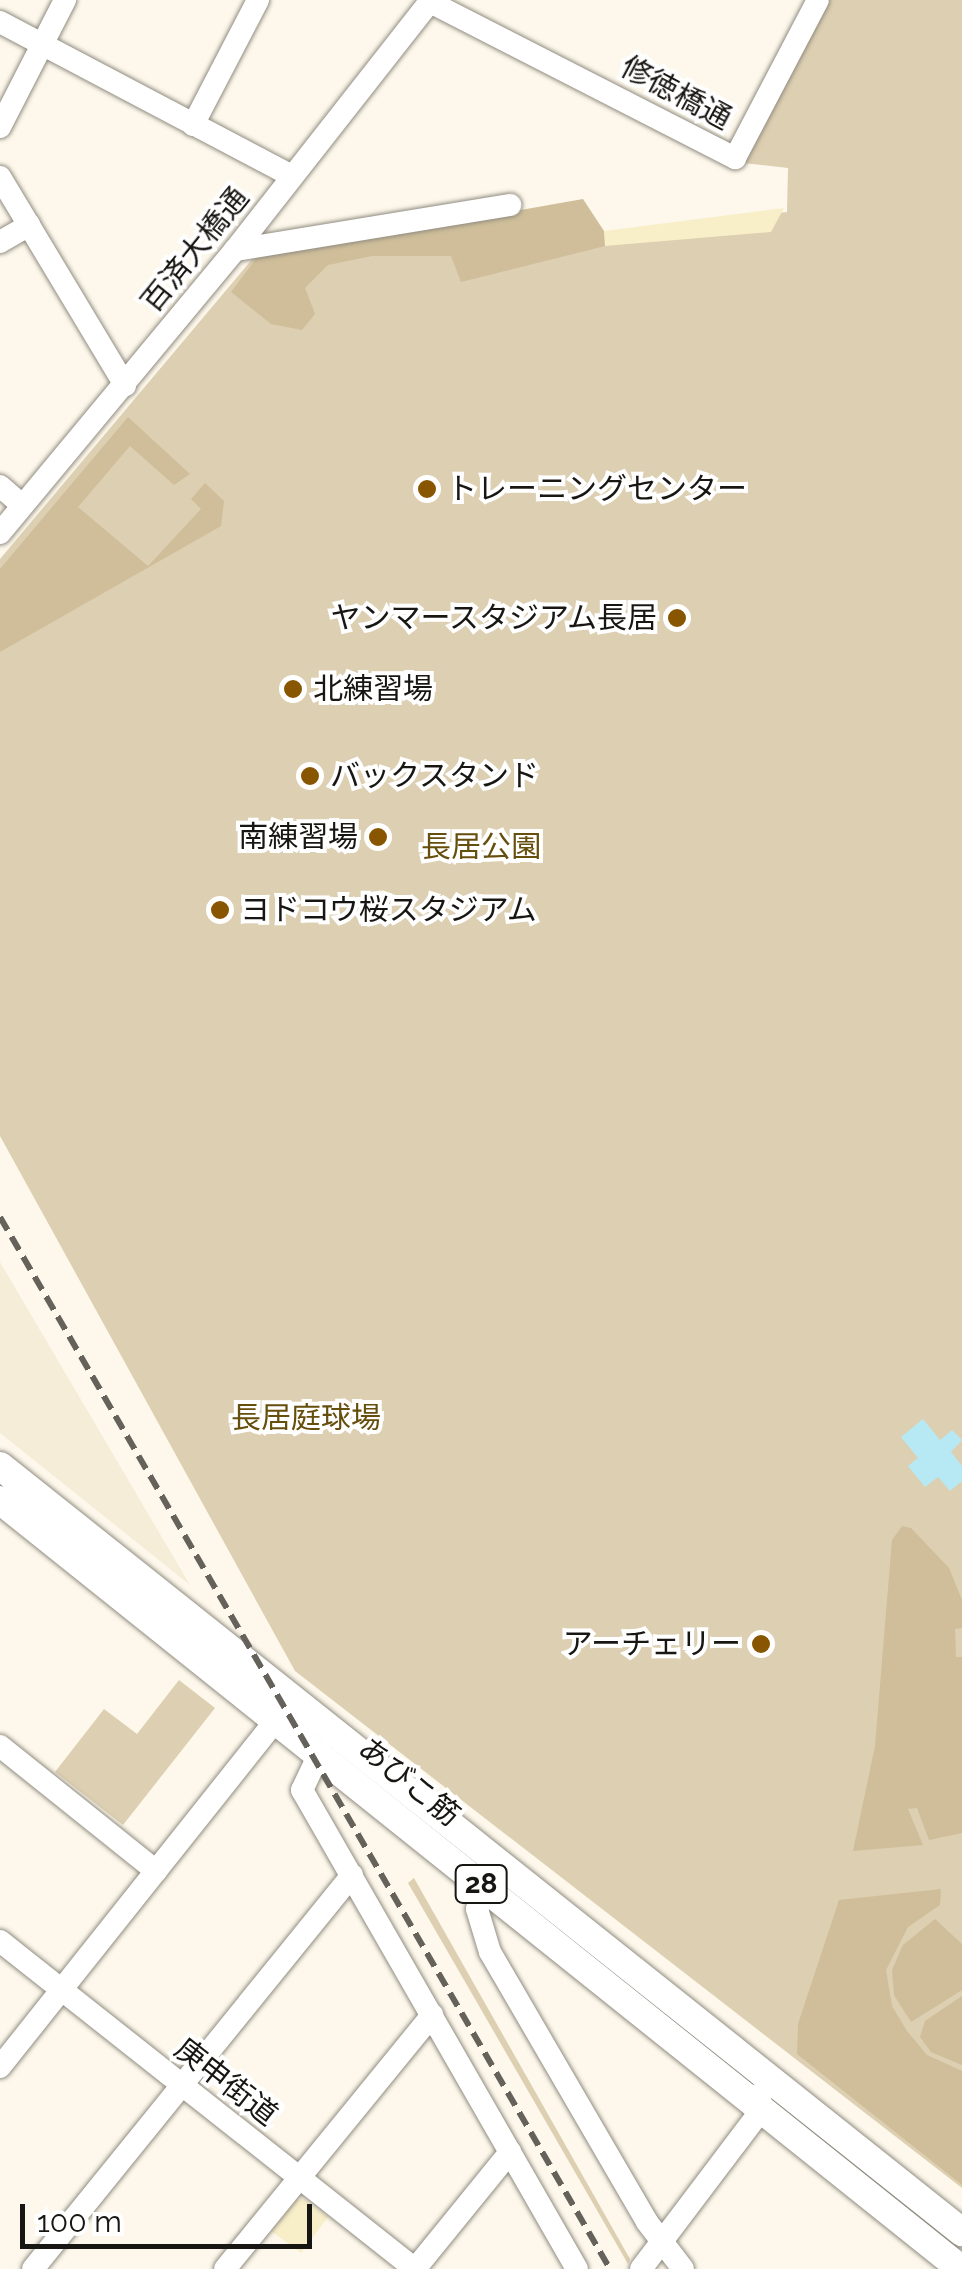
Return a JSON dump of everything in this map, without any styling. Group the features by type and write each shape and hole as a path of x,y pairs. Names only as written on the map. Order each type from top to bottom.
{"main road":[{"name":"あびこ筋","path":"0,1466 962,2232"},
{"name":"あびこ筋","path":"0,1500 278,1717 961,2269"}],"street":[{"path":"0,127 65,0"},
{"path":"193,124 258,0"},
{"name":"修徳橋通","path":"431,1 735,158 818,0"},
{"name":"百済大橋通","path":"0,533 236,250 431,1"},
{"path":"0,22 292,176"},
{"path":"0,177 125,385"},
{"path":"236,250 510,206"},
{"path":"0,242 30,225"},
{"path":"0,486 22,506"},
{"path":"0,2068 278,1717"},
{"path":"0,1746 156,1870"},
{"path":"320,1752 302,1790 577,2269"},
{"path":"33,2269 352,1875"},
{"path":"486,1888 477,1909 490,1952 661,2242 683,2269"},
{"name":"庚申街道","path":"0,1941 415,2269"},
{"path":"225,2269 432,2015"},
{"path":"641,2269 762,2109 754,2068"},
{"path":"415,2269 510,2152"}],"shaded area":[{"path":"583,199 604,231 605,246 461,282 451,256 372,256 328,265 305,288 315,314 302,330 271,324 231,292 258,256"},
{"path":"128,417 190,474 174,485 130,446 78,507 148,566 201,509 191,499 205,483 224,501 221,526 0,652 0,569"},
{"path":"0,1262 190,1585 0,1433"},
{"path":"902,1526 911,1528 949,1568 962,1600 962,1628 955,1629 956,1657 962,1657 962,1833 929,1840 917,1808 908,1809 923,1845 853,1851 875,1746 892,1540"},
{"path":"941,1889 940,1905 908,1927 886,1970 892,2006 907,2031 927,2055 962,2071 962,2185 797,2054 798,2024 839,1900"},
{"path":"935,1919 962,1944 962,1990 911,2022 894,1995 892,1970 903,1945"},
{"path":"962,1996 962,2065 931,2052 920,2037 925,2021"}],"green space":[{"name":"長居公園","path":"828,0 962,0 962,2188 295,1671 0,1136 0,559 254,257 600,233 787,212 788,168 743,163"},
{"path":"179,1680 215,1708 123,1825 55,1772 104,1709 137,1734"},
{"path":"414,1878 630,2259 628,2264 408,1883"}],"sand":[{"path":"784,208 771,232 605,246 604,231"},
{"path":"304,2199 328,2217 301,2253 271,2231 295,2200"}],"water":[{"path":"923,1419 940,1440 952,1430 962,1440 951,1452 962,1466 962,1481 950,1491 938,1477 925,1487 908,1466 918,1458 901,1437"}],"railway":[{"path":"0,1217 610,2269"}],"place":[{"name":"トレーニングセンター","path":"427,489"},
{"name":"ヤンマースタジアム長居","path":"677,618"},
{"name":"北練習場","path":"293,689"},
{"name":"バックスタンド","path":"310,776"},
{"name":"南練習場","path":"378,837"},
{"name":"ヨドコウ桜スタジアム","path":"220,910"},
{"name":"アーチェリー","path":"761,1644"}],"park label":[{"name":"長居庭球場","path":"306,1418"}]}
